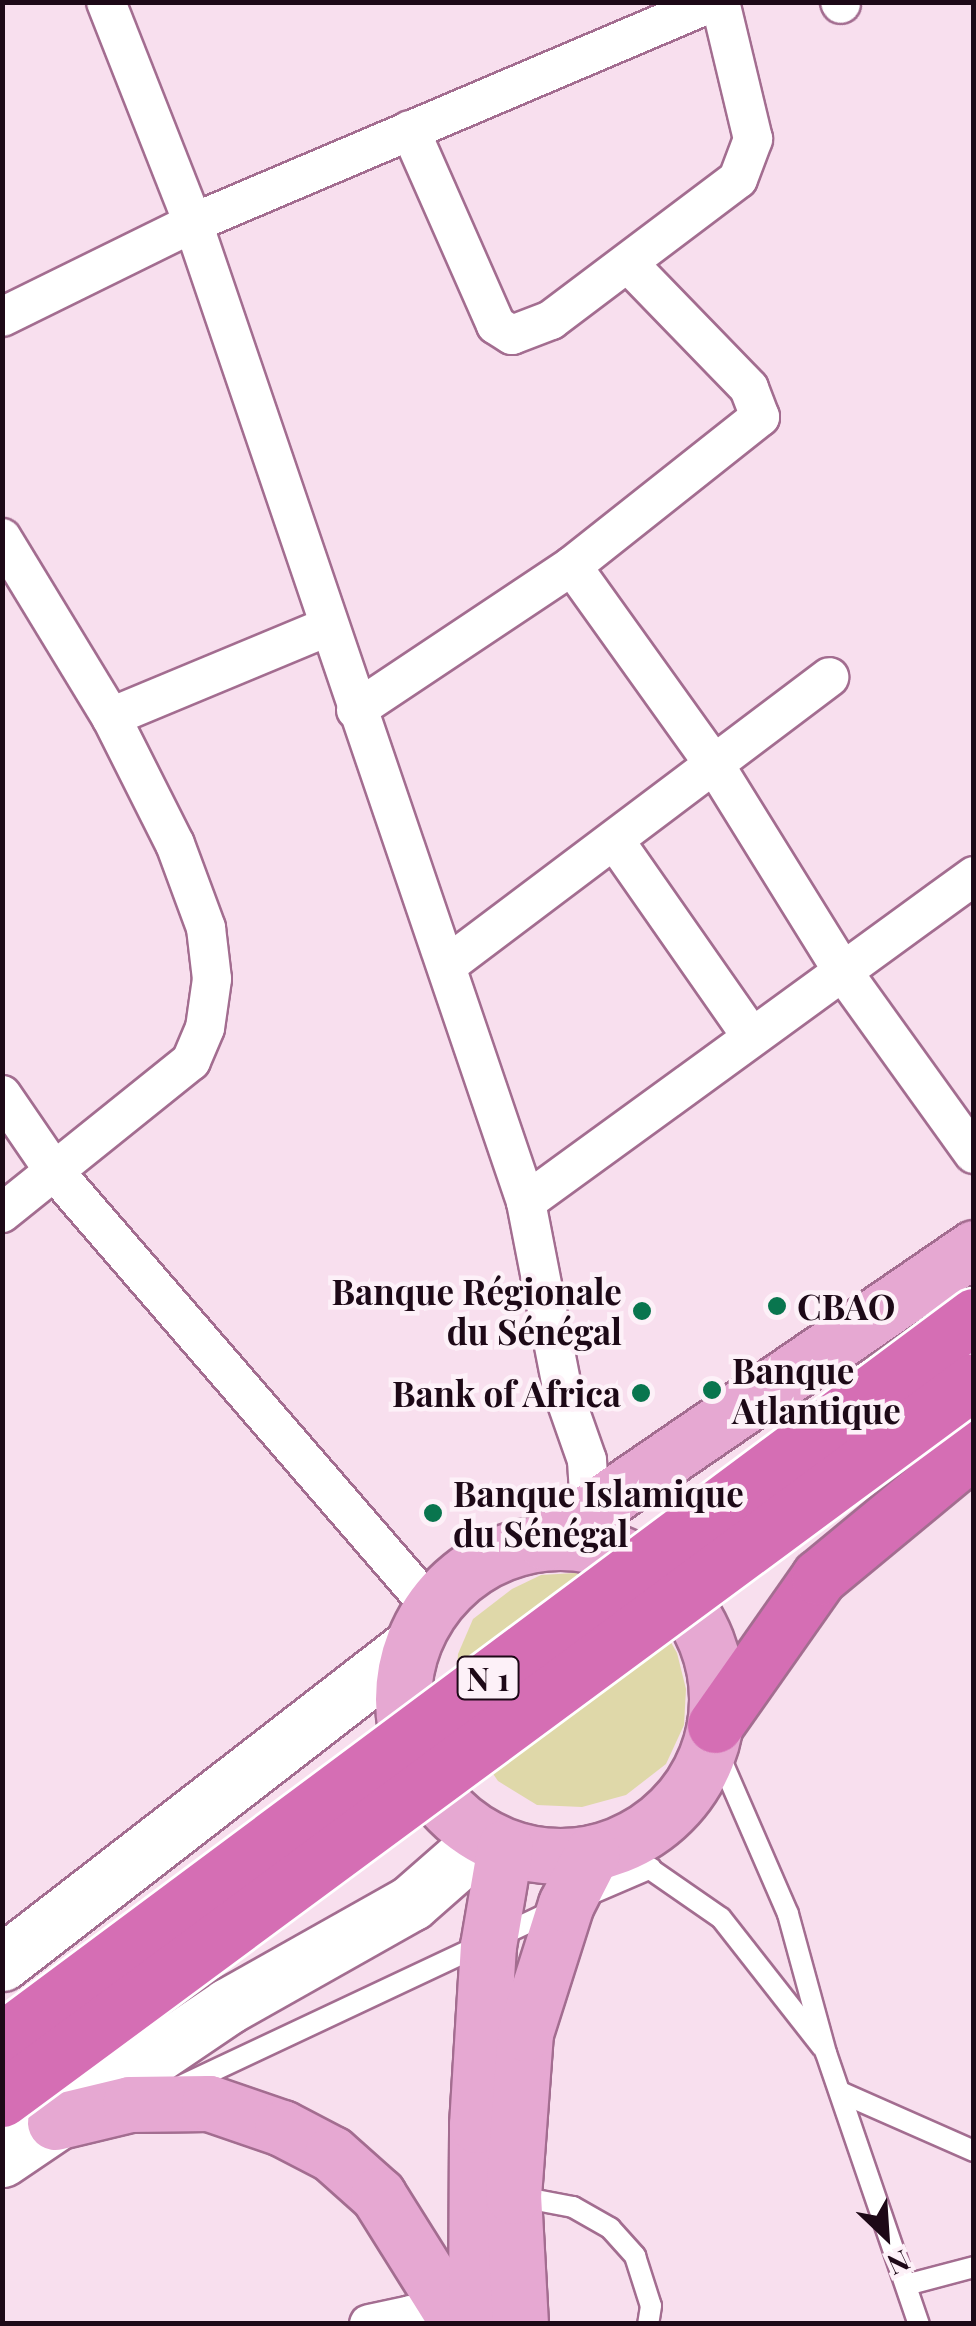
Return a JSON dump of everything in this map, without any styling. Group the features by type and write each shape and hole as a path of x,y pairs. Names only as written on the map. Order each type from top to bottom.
{"highway":[{"name":"N 1","path":"2,2040 974,1316"},
{"name":"N 1","path":"2,2099 974,1381"},
{"path":"714,1732 818,1577 974,1448"}],"main road":[{"path":"620,1856 548,1856 495,1843 448,1812 422,1777 405,1735 401,1691 421,1627 476,1568 502,1552 577,1532 974,1248"},
{"path":"520,2324 513,2196 524,2033 566,1904 659,1821 692,1784 714,1732 718,1690 699,1624 654,1572 577,1532"},
{"path":"476,2324 474,2174 495,1843"},
{"path":"55,2122 130,2104 209,2103 332,2154 378,2194 459,2324"}],"street":[{"path":"106,2 193,224 327,627 450,963 526,1202 577,1532"},
{"path":"2,317 193,224 712,2"},
{"path":"410,130 496,325 512,335 551,320 630,265 738,178 752,139 720,2"},
{"path":"356,710 572,566 760,417 750,388 630,265"},
{"path":"2,538 111,717 195,889 212,979 205,1028 190,1061 2,1213"},
{"path":"572,566 716,766 843,972 974,1154"},
{"path":"111,717 327,627"},
{"path":"450,963 829,677"},
{"path":"614,841 751,1036"},
{"path":"526,1202 974,876"},
{"path":"2,1095 54,1171 421,1627 2,1963"},
{"path":"2,2159 228,2006 410,1902 495,1843"},
{"path":"368,2324 411,2315 419,2324"}],"lane":[{"path":"714,1732 782,1898 826,2053 919,2324"},
{"path":"620,1856 742,1940 826,2053"},
{"path":"130,2104 488,1946 566,1904"},
{"path":"840,2092 974,2151"},
{"path":"513,2196 573,2206 610,2228 635,2256 651,2306 648,2324"},
{"path":"906,2285 974,2267"}],"shaded area":[{"path":"575,1573 616,1580 653,1611 677,1653 686,1689 684,1725 666,1764 626,1795 582,1807 537,1805 498,1781 470,1740 455,1696 458,1654 473,1619 512,1589 541,1575"}],"place":[{"name":"CBAO","path":"777,1306"},
{"name":"Banque Régionale du Sénégal","path":"642,1311"},
{"name":"Banque Atlantique","path":"712,1390"},
{"name":"Bank of Africa","path":"641,1393"},
{"name":"Banque Islamique du Sénégal","path":"433,1513"}]}
